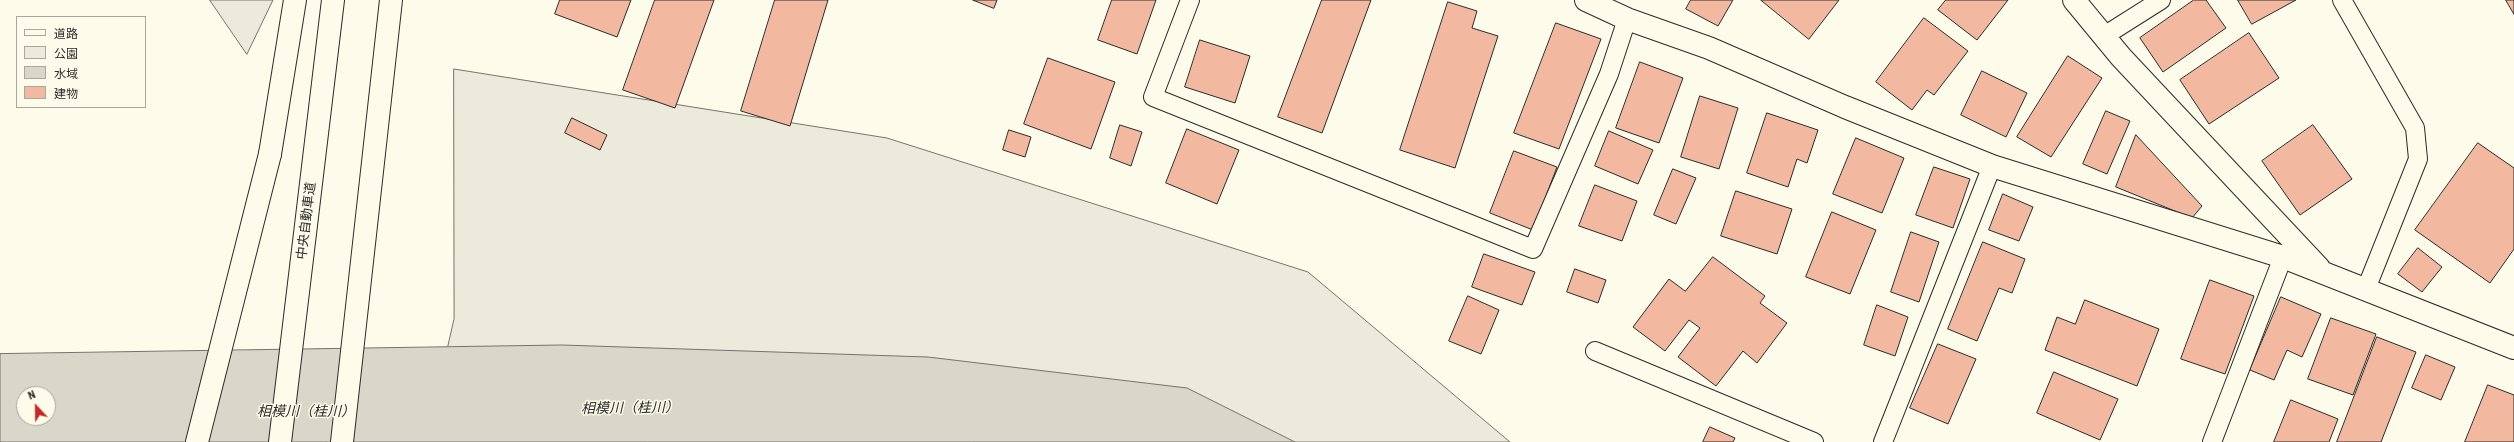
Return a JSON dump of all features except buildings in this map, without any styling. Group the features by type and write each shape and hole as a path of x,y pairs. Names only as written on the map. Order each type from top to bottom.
{"main road":[{"path":"197,442 270,154 295,0"},
{"name":"中央自動車道","path":"280,442 333,0"},
{"path":"342,442 391,0"},
{"path":"1586,0 1627,19 1709,48 1845,107 1992,166 2283,257 2514,348"},
{"path":"2074,0 2104,36 2322,272"}],"lane":[{"path":"1190,0 1153,97 1532,249 1609,74 1627,19"},
{"path":"2104,36 2161,0"},
{"path":"2342,0 2415,128 2418,158 2366,289"},
{"path":"1882,442 1992,166"},
{"path":"2212,442 2283,257"},
{"path":"1595,351 1814,442"}],"green space":[{"path":"210,0 273,0 247,54"},
{"path":"454,69 887,138 1308,272 1510,442 426,442 454,319"}],"water":[{"name":"相模川（桂川）","path":"562,345 928,357 1187,388 1295,442 0,442 0,354"}]}
